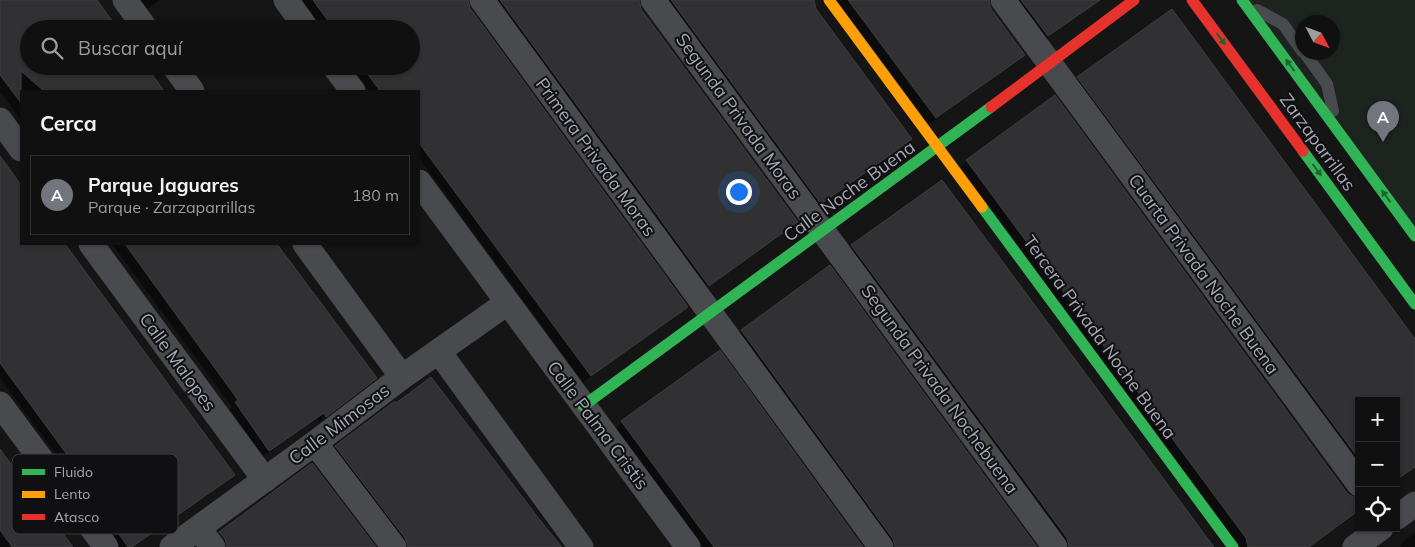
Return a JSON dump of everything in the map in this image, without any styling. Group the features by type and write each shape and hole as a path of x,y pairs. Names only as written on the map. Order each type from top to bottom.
{"street":[{"path":"125,0 139,20"},
{"path":"286,0 300,20"},
{"name":"Primera Privada Moras","path":"482,0 881,547"},
{"name":"Segunda Privada Moras","path":"653,0 824,231"},
{"name":"Tercera Privada Noche Buena","path":"829,0 1233,547"},
{"name":"Cuarta Privada Noche Buena","path":"1003,0 1355,479"},
{"name":"Calle Noche Buena","path":"583,406 824,231 1134,0"},
{"name":"Zarzaparrillas","path":"1192,0 1415,304"},
{"name":"Zarzaparrillas","path":"1242,1 1415,236"},
{"path":"180,75 191,90"},
{"path":"341,75 352,90"},
{"path":"0,120 20,148"},
{"name":"Calle Palma Cristis","path":"420,183 688,547"},
{"name":"Segunda Privada Nochebuena","path":"824,231 1055,547"},
{"name":"Calle Malopes","path":"92,245 265,480"},
{"path":"306,245 402,377"},
{"name":"Calle Mimosas","path":"172,547 206,538 265,480 402,377 507,303"},
{"path":"439,352 581,547"},
{"path":"0,404 37,454"},
{"path":"315,443 394,547"},
{"path":"1400,518 1415,504"},
{"path":"1355,547 1384,532"},
{"path":"96,534 106,547"}],"lane":[{"path":"1242,1 1283,24 1295,41"},
{"path":"1309,60 1327,84 1338,130"}],"shaded area":[{"path":"1247,0 1415,0 1415,231"}],"building":[{"path":"0,0 97,0 111,20 20,20 20,102 0,75"},
{"path":"313,0 468,0 470,8 688,307 591,376 420,144 420,90 379,90 368,75 420,75 420,20 327,20"},
{"path":"500,0 639,0 641,9 798,222 709,286"},
{"path":"671,0 814,0 816,9 912,139 821,204"},
{"path":"848,0 989,0 991,9 1025,55 936,118"},
{"path":"1021,0 1100,0 1048,36"},
{"path":"1172,9 1415,339 1415,467 1400,477 1400,397 1355,397 1355,454 1077,77"},
{"path":"26,75 152,75 163,90 43,90"},
{"path":"1055,95 1347,493 1355,497 1355,513 1309,547 1248,547 1246,538 966,160"},
{"path":"0,156 20,184 20,245 66,245 235,475 178,515 178,454 67,454 0,363"},
{"path":"942,180 1214,547 1069,547 1067,538 851,245"},
{"path":"126,245 278,245 377,378 326,417 324,413 269,451 235,402 238,400"},
{"path":"830,265 1037,547 895,547 893,539 741,330"},
{"path":"720,350 863,547 714,547 621,421"},
{"path":"431,377 562,547 408,547 405,538 335,446 395,401 396,403"},
{"path":"0,449 12,465 12,534 63,534 73,547 12,547 0,530"},
{"path":"312,463 376,547 227,547 225,539 219,532"},
{"path":"119,534 151,534 132,547 128,547"}],"traffic: fast":[{"path":"1242,0 1415,236"},
{"path":"583,406 991,107"},
{"path":"1303,151 1415,304"},
{"path":"982,207 1233,547"}],"traffic: slow":[{"path":"829,0 982,207"}],"traffic: jam":[{"path":"991,107 1134,0"},
{"path":"1192,0 1303,151"}],"place":[{"name":"Parque Jaguares","path":"1383,142"}]}
